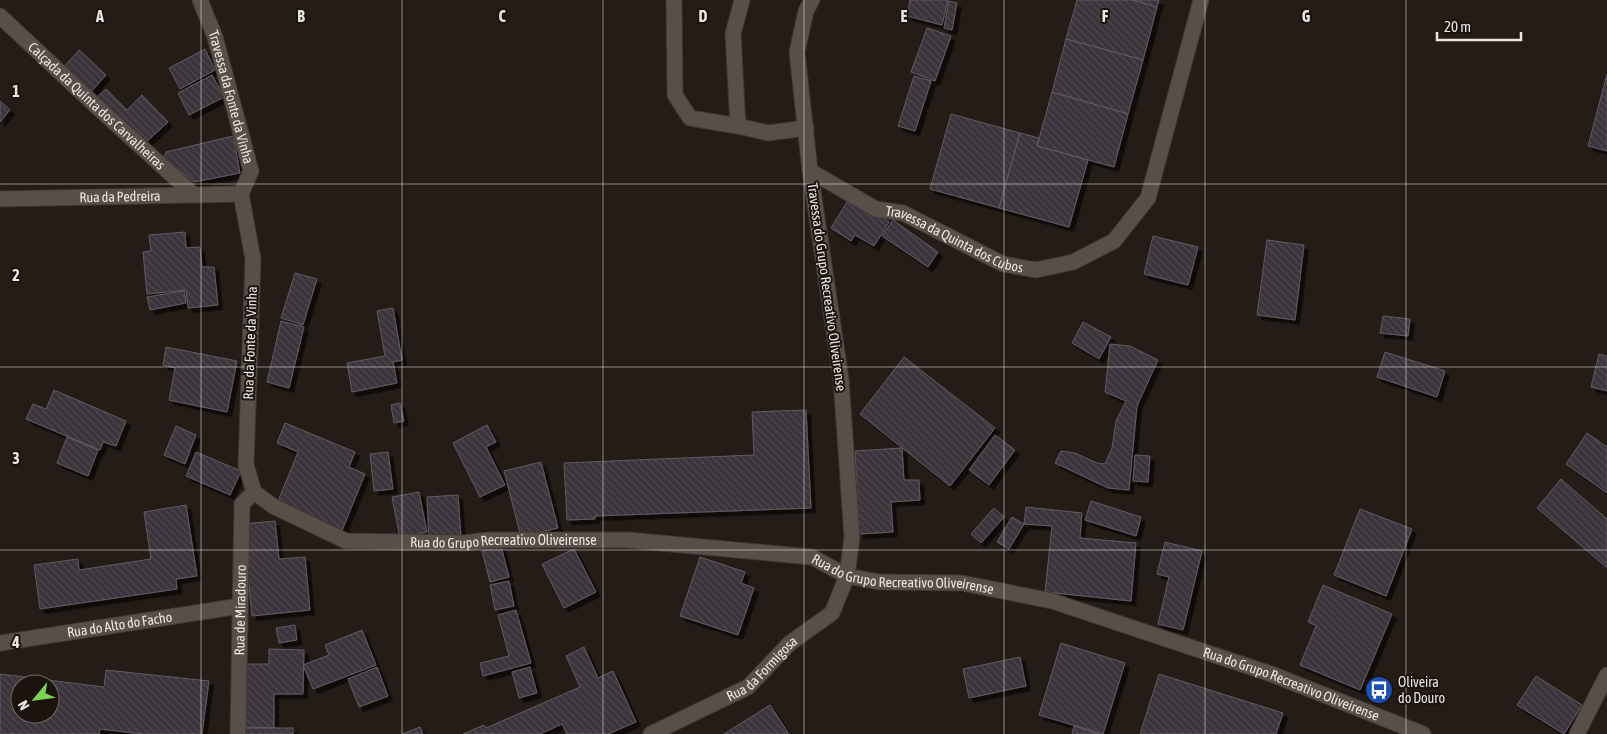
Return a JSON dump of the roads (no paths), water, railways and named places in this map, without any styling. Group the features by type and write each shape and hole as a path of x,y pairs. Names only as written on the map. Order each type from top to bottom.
{"street":[{"name":"Travessa da Fonte da Vinha","path":"200,0 215,37 251,171 241,194"},
{"path":"674,0 675,95 690,118 768,133 806,128"},
{"path":"738,126 733,34 742,0"},
{"name":"Travessa do Grupo Recreativo Oliveirense","path":"812,0 806,11 798,52 810,171 841,380 852,536 847,576"},
{"name":"Travessa da Quinta dos Cubos","path":"810,171 876,208 903,213 1003,264 1036,270 1073,262 1114,242 1148,198 1201,0"},
{"name":"Calçada da Quinta dos Carvalheiras","path":"0,16 194,195"},
{"name":"Rua da Pedreira","path":"0,200 241,194"},
{"name":"Rua da Fonte da Vinha","path":"241,194 253,259 246,465 254,492"},
{"name":"Rua do Grupo Recreativo Oliveirense","path":"254,492 273,506 346,541 628,540 812,557 847,576 878,582 962,583 1052,601 1271,674 1423,734"},
{"name":"Rua de Miradouro","path":"238,734 242,504 254,492"},
{"name":"Rua da Formigosa","path":"651,734 748,687 790,644 832,612 847,576"},
{"name":"Rua do Alto do Facho","path":"0,643 240,606"},
{"path":"1577,734 1607,675"}],"place":[{"name":"Oliveira do Douro","path":"1379,690"}]}
